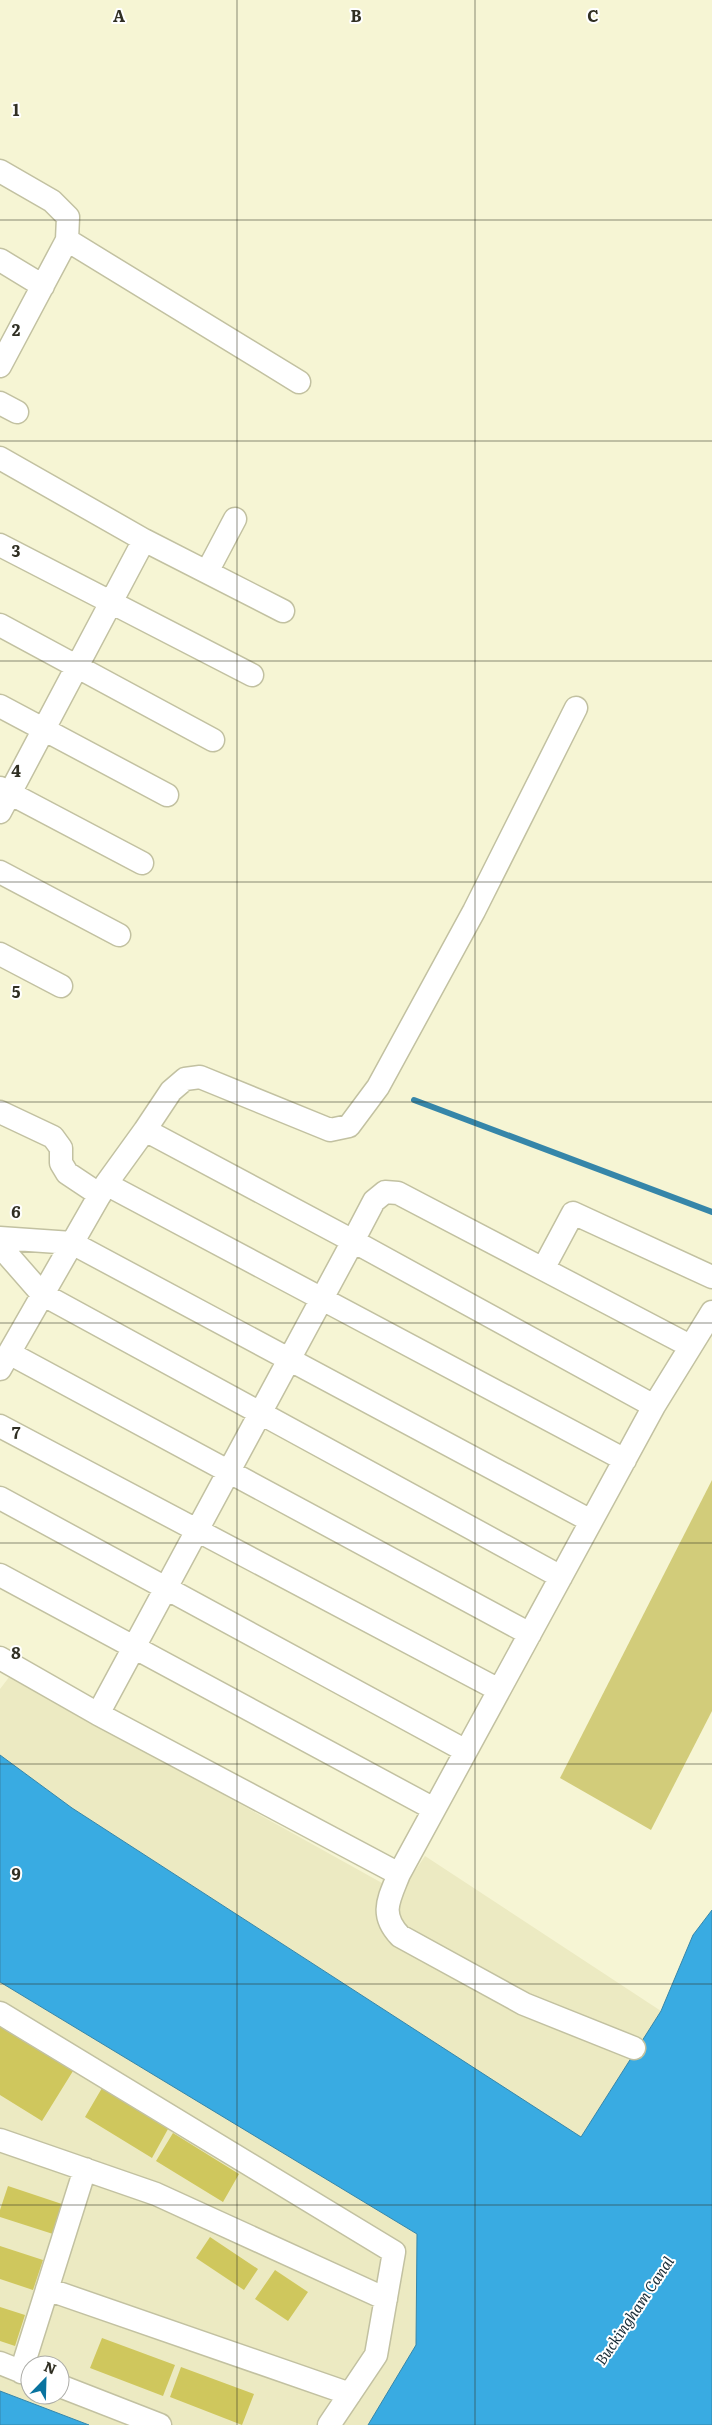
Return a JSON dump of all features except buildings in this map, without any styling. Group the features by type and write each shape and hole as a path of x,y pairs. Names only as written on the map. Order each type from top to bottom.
{"street":[{"path":"0,170 52,201 68,217 67,240 43,286 5,343 0,366"},
{"path":"67,240 300,382"},
{"path":"0,260 43,286"},
{"path":"0,458 144,540 283,611"},
{"path":"207,572 235,519"},
{"path":"142,863 3,798 44,728 144,540"},
{"path":"0,545 252,675"},
{"path":"0,626 213,740"},
{"path":"0,706 167,794"},
{"path":"530,1634 228,1471 4,1361 103,1190 171,1091 185,1079 200,1077 330,1130 349,1126 378,1087 470,920 576,708"},
{"path":"0,872 119,935"},
{"path":"0,954 61,986"},
{"path":"0,1112 53,1137 61,1148 61,1163 68,1173 322,1298 625,1460"},
{"path":"145,1130 353,1240 654,1406"},
{"path":"98,1714 374,1201 385,1192 398,1193 690,1346"},
{"path":"544,1269 573,1213 712,1277"},
{"path":"0,1238 72,1243 591,1521"},
{"path":"0,1246 42,1294 561,1577"},
{"path":"634,2048 524,2004 400,1936 391,1926 388,1915 388,1903 399,1874 654,1406 712,1312"},
{"path":"0,1426 499,1690"},
{"path":"0,1498 466,1751"},
{"path":"0,1576 434,1809"},
{"path":"0,1658 98,1714 399,1874"},
{"path":"0,2013 394,2252 376,2355 329,2425"},
{"path":"0,2140 147,2191 386,2299"},
{"path":"30,2355 47,2289 85,2169"},
{"path":"47,2289 350,2394"},
{"path":"0,2363 20,2371"},
{"path":"70,2390 160,2425"}],"shaded area":[{"path":"712,1480 712,1711 651,1830 560,1778"},
{"path":"10,1676 400,1893 425,1856 661,2011 581,2137 72,1808 0,1755 0,1689"},
{"path":"0,1982 417,2234 416,2345 368,2425 89,2425 37,2405 70,2405 70,2355 20,2355 20,2399 0,2391"}],"water":[{"name":"Buckingham Canal","path":"0,1755 72,1808 581,2137 661,2011 693,1935 712,1910 712,2425 368,2425 416,2345 417,2234 0,1982"},
{"path":"0,2391 20,2399 20,2405 37,2405 89,2425 0,2425"}],"waterway":[{"path":"414,1100 712,1212"}]}
